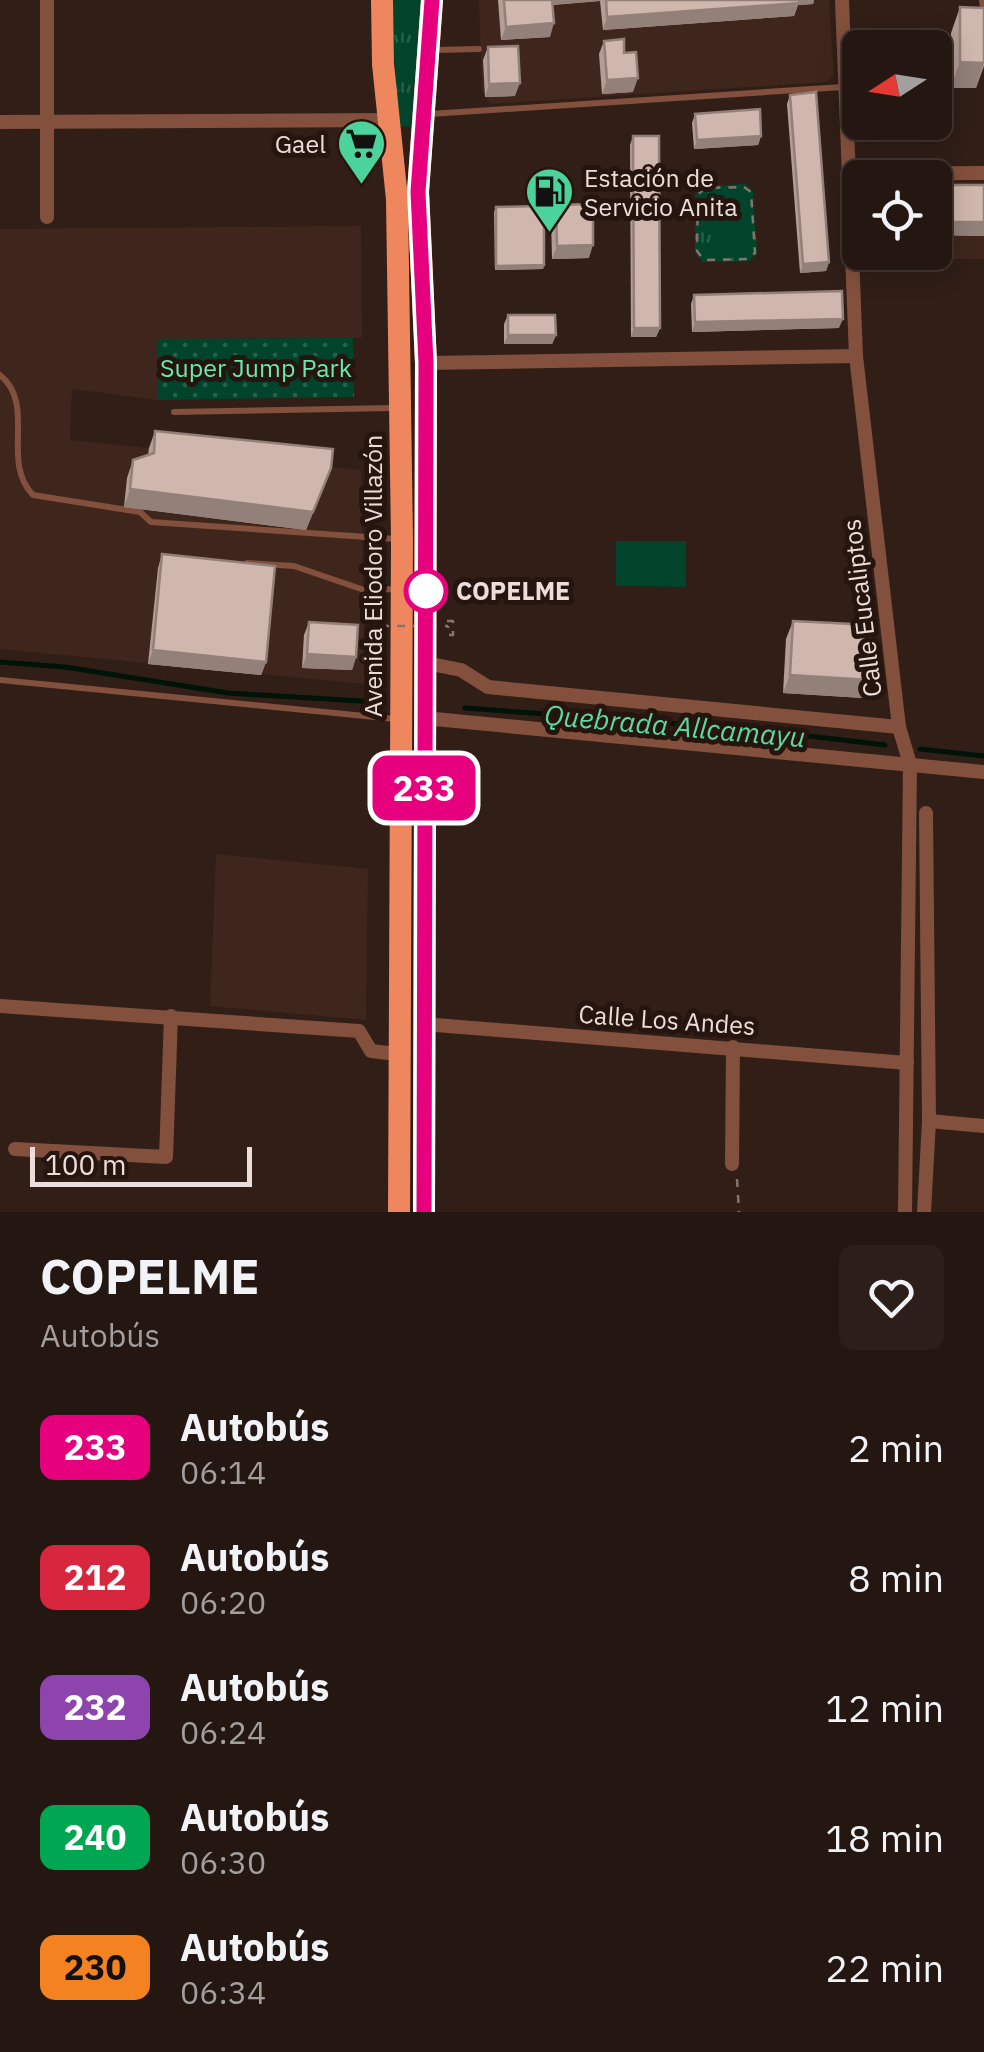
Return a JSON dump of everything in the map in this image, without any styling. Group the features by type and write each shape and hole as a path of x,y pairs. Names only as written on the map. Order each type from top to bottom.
{"highway":[{"name":"Avenida Eliodoro Villazón","path":"382,0 388,120 397,199 401,589 413,719 423,1024 424,1212"},
{"name":"Avenida Eliodoro Villazón","path":"399,1212 397,1054 413,719 426,663 426,363 418,192 432,0"}],"street":[{"path":"47,0 47,217"},
{"name":"Calle Eucaliptos","path":"842,0 842,30"},
{"path":"0,122 388,120"},
{"path":"952,174 984,174"},
{"name":"Calle Eucaliptos","path":"852,270 856,356 899,727 910,764 905,1212"},
{"path":"426,363 856,356"},
{"path":"426,663 460,670 488,687 899,727"},
{"path":"413,719 984,772"},
{"path":"924,1212 928,1121 926,813"},
{"path":"0,1006 360,1030 371,1051 397,1054"},
{"path":"8,1149 166,1157 171,1016"},
{"name":"Calle Los Andes","path":"423,1024 907,1063"},
{"path":"732,1164 733,1047"},
{"path":"928,1121 984,1126"}],"lane":[{"path":"982,0 984,14"},
{"path":"430,50 479,49"},
{"path":"423,115 842,87"},
{"path":"0,374 11,385 14,401 11,466 20,486 33,496 140,512 152,522 402,540"},
{"path":"174,412 400,408"},
{"path":"238,563 294,566 364,590 401,589"},
{"path":"0,680 413,719"}],"path":[{"path":"748,189 752,257 704,260 697,251 700,192 748,189"},
{"path":"381,626 448,626 448,636 453,636 453,621"},
{"path":"732,1164 738,1183 739,1212"}],"shaded area":[{"path":"479,0 829,0 834,75 827,82 490,104 482,92"},
{"path":"952,182 984,182 984,259 952,259"},
{"path":"361,226 362,338 158,339 158,400 72,389 70,440 361,470 365,684 0,649 0,229"},
{"path":"216,854 368,869 366,1020 210,1006"}],"green space":[{"path":"391,0 425,0 413,127 398,126"},
{"path":"745,184 753,191 757,254 749,261 703,262 695,252 695,195 703,186"},
{"name":"Super Jump Park","path":"353,338 354,397 158,400 158,339"},
{"path":"616,541 686,541 686,587 616,586"}],"building":[{"path":"504,0 552,0 554,23 506,27"},
{"path":"606,0 799,0 799,3 607,17"},
{"path":"960,7 984,8 984,63 960,62"},
{"path":"624,39 624,53 636,52 638,78 607,80 604,41"},
{"path":"518,46 520,83 489,84 488,47"},
{"path":"816,92 829,262 803,264 790,95"},
{"path":"760,109 761,136 697,140 695,114"},
{"path":"633,136 659,136 660,328 634,328"},
{"path":"952,185 984,185 984,222 952,222"},
{"path":"593,204 593,245 557,246 556,205"},
{"path":"544,206 544,265 496,266 496,207"},
{"path":"842,291 843,319 695,322 694,295"},
{"path":"508,315 555,315 556,335 508,335"},
{"path":"155,431 333,449 331,468 313,512 130,489 133,460 154,453"},
{"path":"162,554 275,566 266,662 153,650"},
{"path":"793,621 872,625 870,680 790,675"},
{"path":"309,622 358,625 356,657 307,654"}],"waterway":[{"name":"Quebrada Allcamayu","path":"0,662 65,667 228,693 376,702"},
{"name":"Quebrada Allcamayu","path":"465,708 749,729 885,745"},
{"name":"Quebrada Allcamayu","path":"920,749 984,756"}],"bus line":[{"name":"233","path":"424,1212 426,363 418,192 432,0"}],"place":[{"name":"Gael","path":"361,186"},
{"name":"Estación de Servicio Anita","path":"549,234"},
{"name":"COPELME","path":"426,591"}]}
